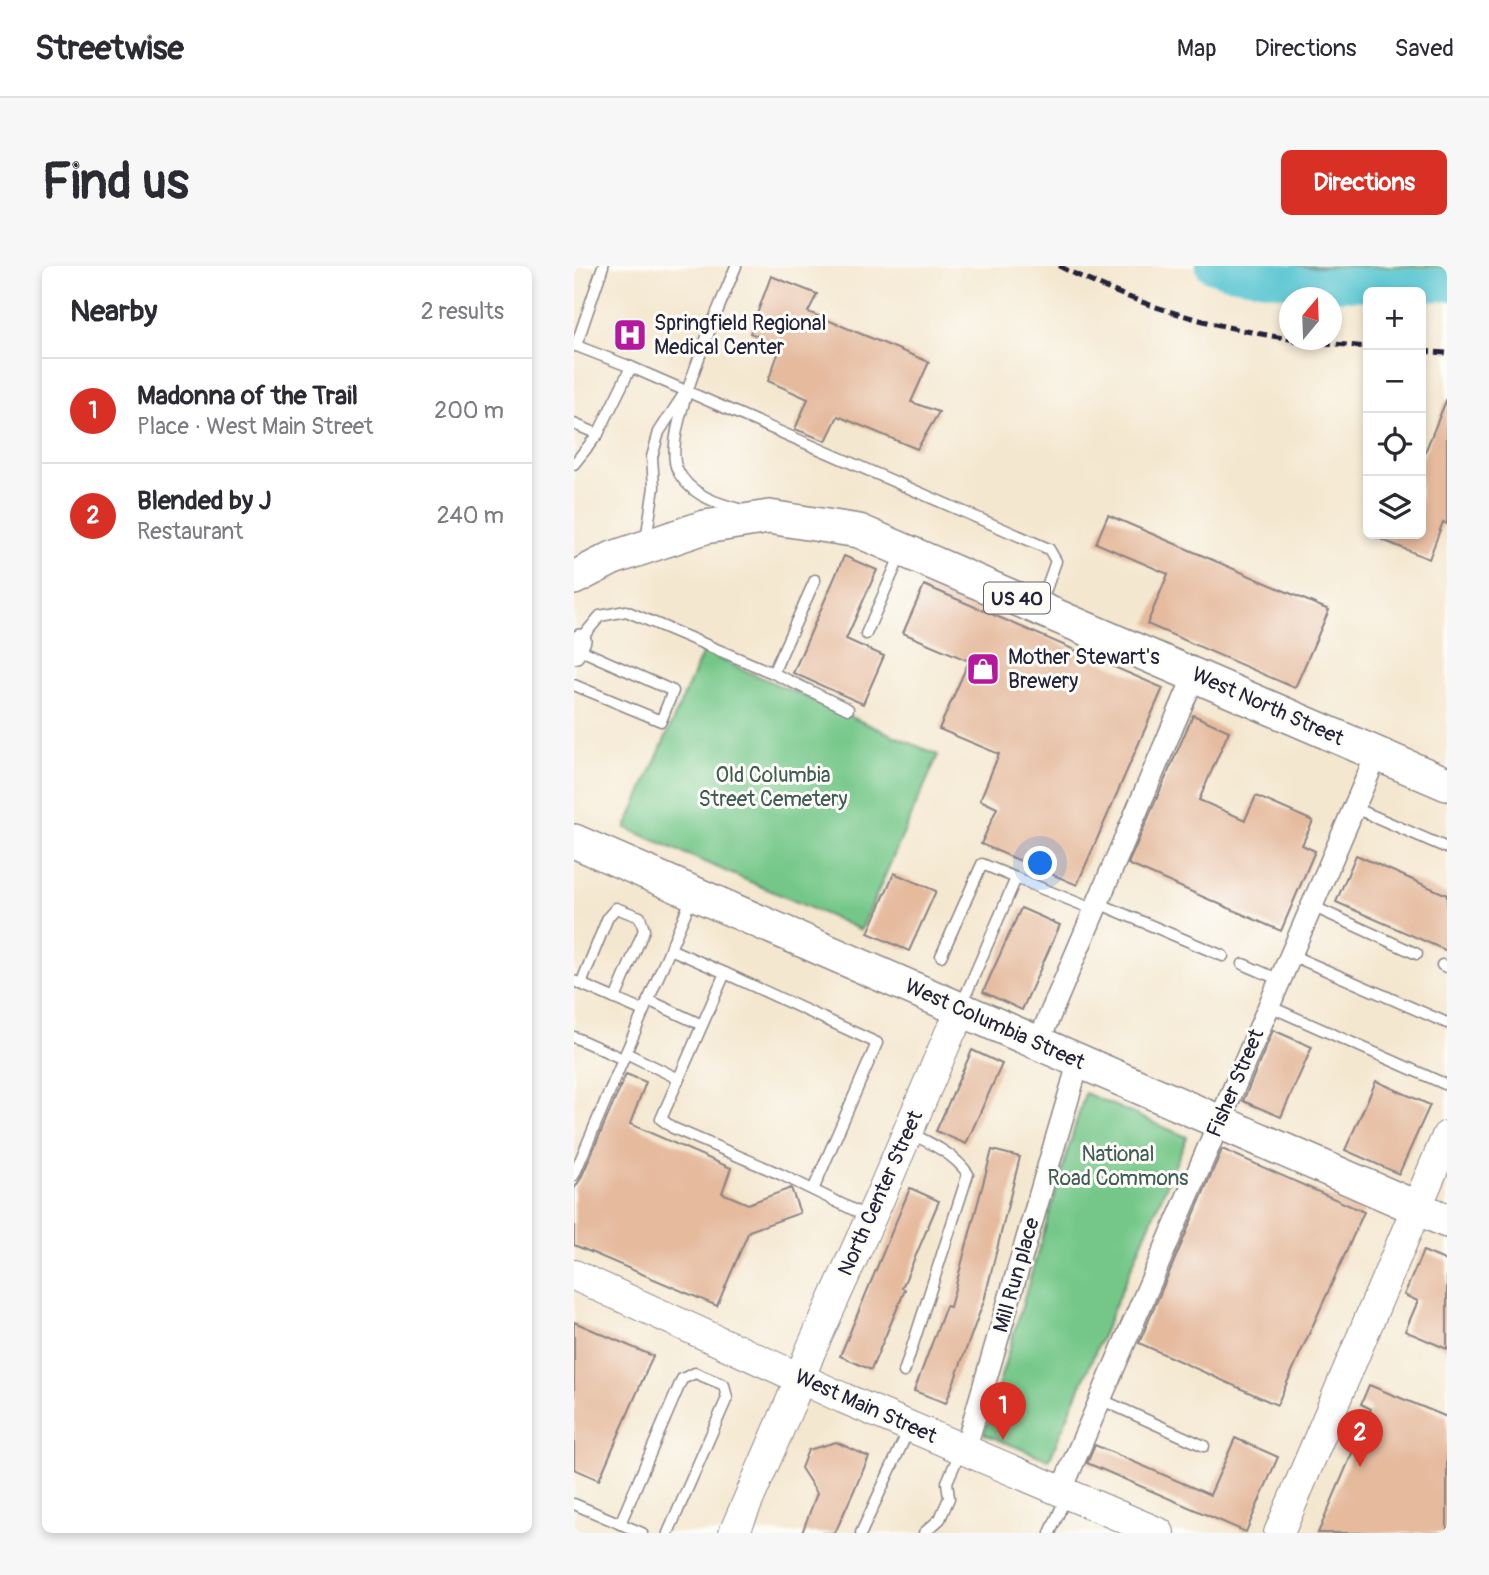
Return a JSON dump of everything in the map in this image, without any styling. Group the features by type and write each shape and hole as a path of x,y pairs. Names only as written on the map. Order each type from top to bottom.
{"main road":[{"name":"West North Street","path":"574,578 613,558 705,527 769,517 859,531 1447,784"},
{"name":"West Columbia Street","path":"574,841 1447,1221"}],"street":[{"path":"1038,1043 1195,674"},
{"name":"Fisher Street","path":"1064,1492 1100,1399 1377,754"},
{"name":"North Center Street","path":"736,1532 800,1378 962,1010"},
{"name":"Mill Run place","path":"963,1449 1079,1061"},
{"path":"1279,1533 1447,1136"},
{"name":"West Main Street","path":"574,1275 800,1378 1159,1533"}],"lane":[{"path":"603,266 575,345 1049,549 1056,561 1039,608"},
{"path":"736,266 686,391 674,445 676,468 691,487 712,502 769,517"},
{"path":"574,464 598,434 631,367"},
{"path":"645,547 654,487 652,457 659,432 686,391"},
{"path":"574,424 598,434"},
{"path":"866,634 903,549"},
{"path":"773,673 815,580"},
{"path":"574,685 661,721 673,691 577,647 600,616 626,611 773,673 848,709"},
{"path":"1355,807 1447,848"},
{"path":"941,956 982,864 1223,956"},
{"path":"962,1010 1016,878"},
{"path":"574,1175 694,893"},
{"path":"1312,906 1417,954"},
{"path":"615,999 644,930 640,917 617,908 608,917 578,982 615,999 646,1005 702,1025"},
{"path":"670,949 877,1043 813,1190"},
{"path":"1290,955 1447,1023"},
{"path":"1243,964 1280,980"},
{"path":"725,973 661,1119 673,1128 870,1218"},
{"path":"1269,1006 1447,1086"},
{"path":"575,1042 624,1056 679,1079"},
{"path":"904,1372 968,1174 961,1164 941,1149 908,1131"},
{"path":"620,1524 682,1379 695,1373 724,1385 727,1398 668,1533"},
{"path":"1100,1399 1204,1446"},
{"path":"861,1533 910,1426"},
{"path":"924,1533 940,1519 949,1498 947,1482 963,1449"},
{"path":"1050,1533 1064,1492"},
{"path":"574,1504 642,1533"}],"green space":[{"path":"1283,266 1447,266 1447,273 1291,267"},
{"name":"Old Columbia Street Cemetery","path":"703,652 938,755 861,930 626,828"},
{"name":"National Road Commons","path":"1085,1093 1187,1137 1049,1460 984,1434"}],"building":[{"path":"771,276 817,294 808,312 929,362 911,402 939,412 917,449 838,416 826,441 795,429 808,399 768,381 781,346 750,333"},
{"path":"1447,398 1447,524 1443,522 1429,559 1380,539 1426,539 1426,450"},
{"path":"1108,515 1329,610 1295,688 1147,624 1168,574 1096,543"},
{"path":"844,556 877,570 846,639 884,656 863,704 793,673"},
{"path":"924,585 1163,688 1077,885 981,844 997,808 980,800 999,754 939,729 969,661 903,633"},
{"path":"1193,715 1229,731 1199,800 1245,820 1256,796 1313,821 1302,845 1315,851 1281,931 1128,864"},
{"path":"1356,855 1447,895 1447,951 1336,902"},
{"path":"894,873 936,891 909,951 868,933"},
{"path":"1021,908 1060,925 1022,1010 983,992"},
{"path":"1273,1030 1312,1047 1281,1117 1243,1101"},
{"path":"972,1050 1002,1064 966,1144 936,1131"},
{"path":"626,1074 646,1082 630,1124 731,1168 722,1193 748,1204 791,1188 800,1213 749,1231 717,1306 574,1245 574,1189"},
{"path":"1376,1081 1430,1105 1399,1174 1345,1150"},
{"path":"1222,1149 1364,1212 1277,1405 1139,1343"},
{"path":"992,1150 1020,1157 984,1301 946,1403 914,1391 946,1306 950,1307"},
{"path":"910,1188 939,1201 871,1370 840,1356"},
{"path":"1423,1251 1447,1261 1447,1349 1405,1331 1418,1301 1404,1295"},
{"path":"574,1322 653,1356 599,1480 574,1469"},
{"path":"1369,1385 1447,1417 1447,1533 1318,1533 1371,1409 1361,1404"},
{"path":"1235,1438 1278,1457 1246,1532 1087,1463 1095,1445 1210,1495"},
{"path":"836,1442 869,1457 835,1533 802,1533 817,1493 801,1468 808,1450"}],"waterway":[{"path":"1212,266 1304,284 1447,285"}],"railway":[{"path":"1059,266 1114,292 1171,312 1279,337"},
{"path":"1342,345 1363,347"},
{"path":"1426,351 1447,353"}],"place":[{"name":"Springfield Regional Medical Center","path":"630,335"},
{"name":"Mother Stewart's Brewery","path":"983,669"},
{"name":"Madonna of the Trail","path":"1003,1440"},
{"name":"Blended by J","path":"1360,1467"}]}
